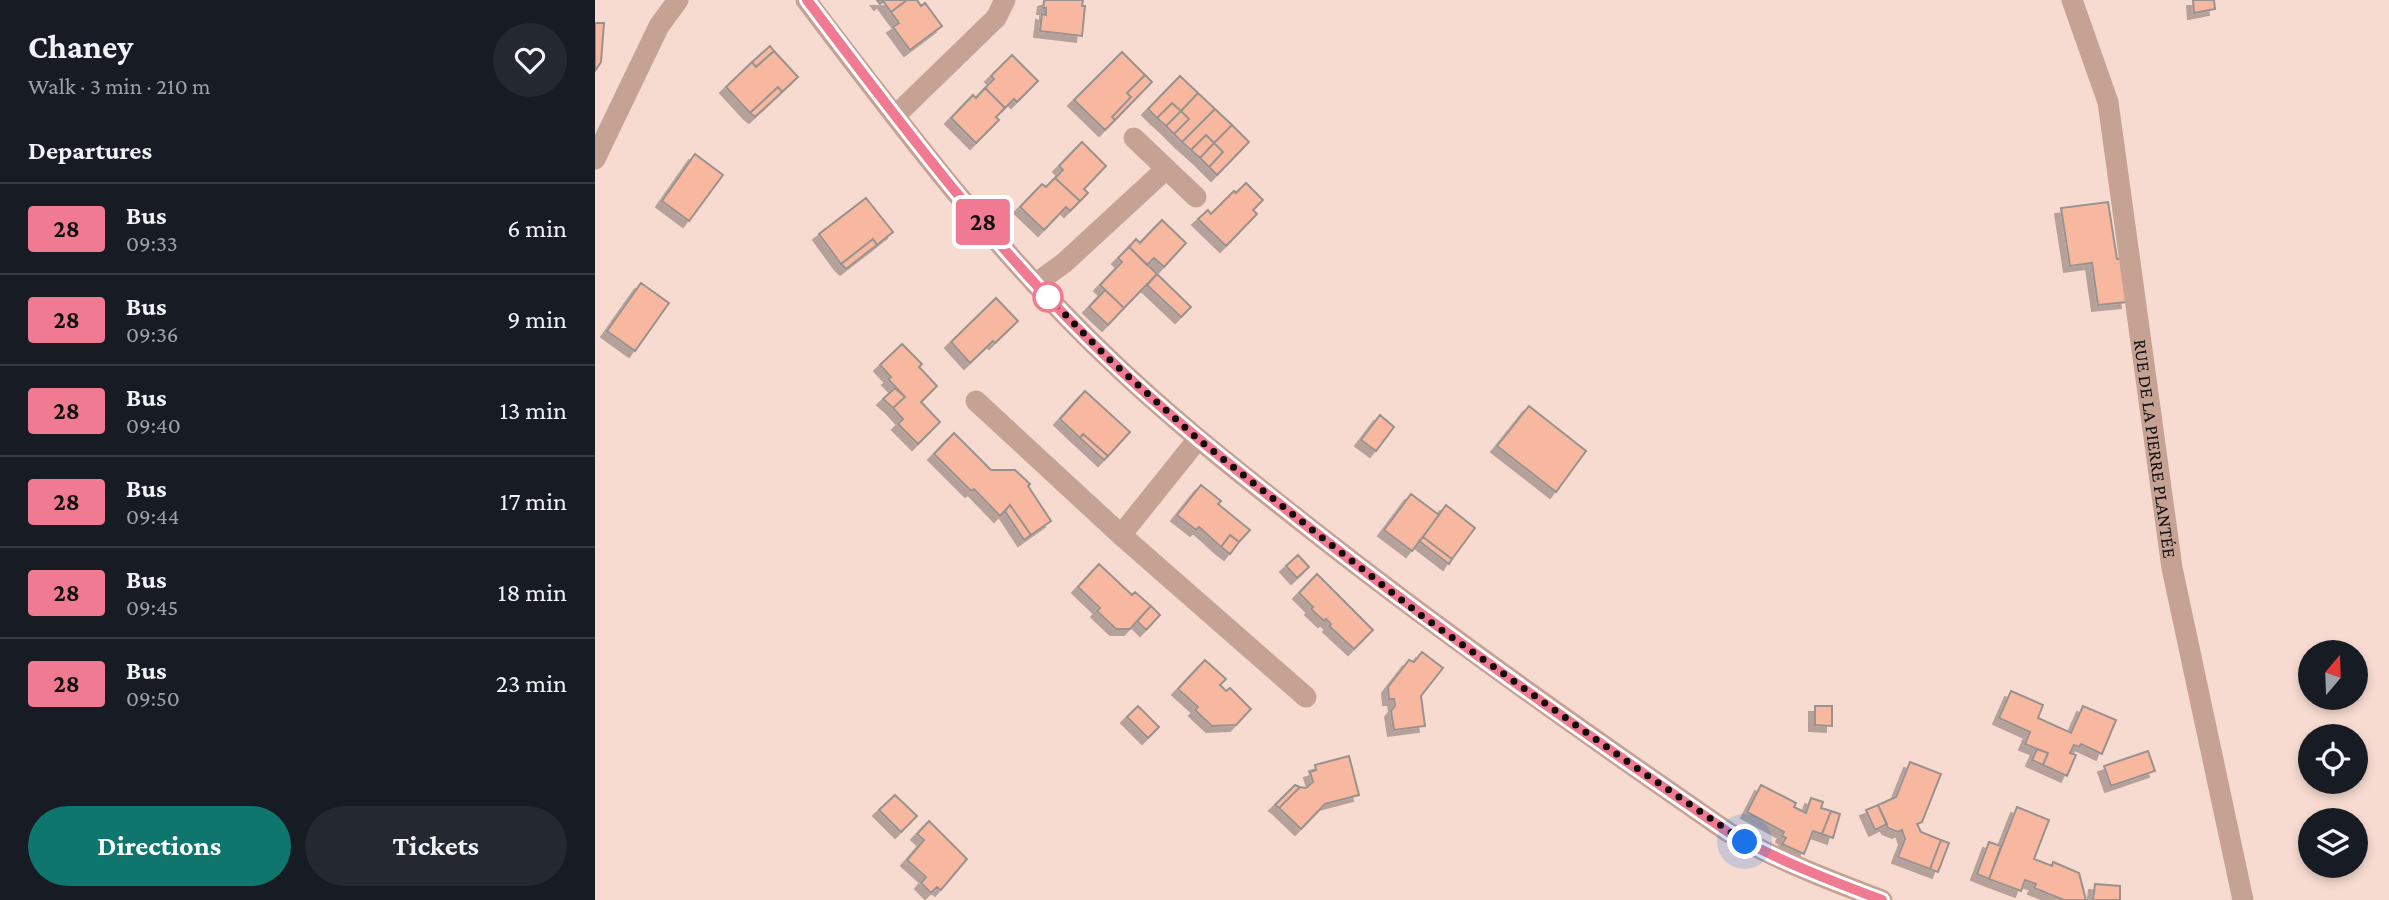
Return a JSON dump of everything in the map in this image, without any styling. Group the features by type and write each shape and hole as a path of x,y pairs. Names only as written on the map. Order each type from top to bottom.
{"street":[{"path":"595,159 659,26 678,0"},
{"path":"807,0 895,116 1035,284 1109,359 1198,439 1422,616 1728,832 1814,875 1882,900"},
{"path":"895,116 996,18 1005,0"},
{"name":"RUE DE LA PIERRE PLANTÉE","path":"2072,0 2108,102 2172,568 2243,900"},
{"path":"1133,138 1196,197"},
{"path":"1035,284 1064,263 1166,169"},
{"path":"976,401 1121,535 1306,697"},
{"path":"1121,535 1198,439"}],"shaded area":[{"path":"595,0 2389,0 2389,900 595,900"}],"building":[{"path":"877,0 907,0 891,12 883,1 880,4"},
{"path":"907,0 917,0 921,6 925,3 942,26 910,50 893,27 899,23 891,12"},
{"path":"1046,0 1083,0 1082,6 1085,6 1082,36 1040,31 1042,14 1046,15 1046,8 1043,8"},
{"path":"2193,0 2214,0 2215,9 2194,13"},
{"path":"595,23 604,23 601,62 595,71"},
{"path":"770,46 774,51 756,67 752,62"},
{"path":"774,51 798,77 782,92 778,87 750,113 726,87 752,62 756,67"},
{"path":"1122,52 1145,75 1127,93 1131,97 1112,117 1115,120 1105,130 1074,100"},
{"path":"1012,55 1038,81 1017,102 1014,99 1005,108 985,88 994,79 991,76"},
{"path":"1145,75 1152,82 1115,120 1112,117 1131,97 1127,93"},
{"path":"1180,76 1198,93 1181,111 1172,103 1157,118 1148,109"},
{"path":"778,87 782,92 755,117 750,113"},
{"path":"985,88 1005,108 996,117 999,120 976,143 951,118 973,95 976,98"},
{"path":"1198,93 1215,109 1182,142 1174,134 1189,119 1181,111"},
{"path":"1172,103 1181,111 1166,126 1157,118"},
{"path":"1215,109 1232,125 1214,143 1206,135 1191,150 1182,142"},
{"path":"1181,111 1189,119 1174,134 1166,126"},
{"path":"1232,125 1249,142 1217,175 1209,167 1223,152 1214,143"},
{"path":"1206,135 1214,143 1200,158 1191,150"},
{"path":"1082,142 1106,166 1084,189 1088,193 1080,201 1055,178 1063,170 1059,166"},
{"path":"1214,143 1223,152 1209,167 1200,158"},
{"path":"695,154 723,175 689,221 662,201"},
{"path":"1055,178 1080,201 1070,211 1066,207 1044,230 1020,207 1042,184 1046,187"},
{"path":"1246,183 1263,200 1253,210 1257,214 1226,246 1198,219 1208,210 1211,214"},
{"path":"866,198 893,232 877,245 873,239 841,264 819,234"},
{"path":"2108,202 2117,259 2121,259 2127,302 2098,305 2092,263 2070,266 2061,208"},
{"path":"1162,220 1186,243 1164,267 1154,258 1147,265 1129,247 1136,239 1140,243"},
{"path":"873,239 877,245 846,269 841,264"},
{"path":"1129,247 1157,274 1124,308 1100,285 1122,262 1118,258"},
{"path":"1157,274 1191,307 1181,317 1147,285"},
{"path":"641,283 669,303 635,351 607,331"},
{"path":"1105,290 1124,308 1108,325 1089,307"},
{"path":"996,298 1018,321 970,363 951,342"},
{"path":"902,344 922,364 919,367 937,386 921,402 940,422 918,444 898,424 903,419 893,408 905,397 888,379 891,377 880,365"},
{"path":"895,388 905,397 893,408 883,399"},
{"path":"1085,391 1130,432 1108,456 1083,434 1080,438 1060,419"},
{"path":"1529,406 1586,451 1556,492 1497,446"},
{"path":"1380,415 1394,427 1376,451 1361,440"},
{"path":"954,433 991,470 1015,470 1030,484 1028,486 1051,521 1031,535 1010,505 1000,516 974,489 971,491 934,454"},
{"path":"1083,434 1108,456 1104,460 1080,438"},
{"path":"1201,485 1221,501 1218,504 1250,530 1239,542 1230,535 1221,547 1199,527 1196,530 1177,515"},
{"path":"1411,494 1439,515 1412,551 1384,530"},
{"path":"1010,505 1031,535 1024,540 1005,511"},
{"path":"1446,505 1475,528 1452,559 1423,537"},
{"path":"1230,535 1239,542 1230,554 1221,547"},
{"path":"1423,537 1452,559 1449,564 1419,541"},
{"path":"1298,555 1309,567 1297,578 1286,566"},
{"path":"1099,564 1132,595 1135,592 1151,606 1130,629 1116,629 1097,611 1100,608 1078,587"},
{"path":"1317,574 1373,630 1354,649 1329,626 1331,624 1326,619 1324,621 1311,609 1313,607 1299,593"},
{"path":"1151,606 1160,615 1146,630 1137,621"},
{"path":"1422,652 1443,668 1421,696 1425,726 1394,730 1391,711 1395,706 1394,699 1389,699 1388,687 1409,660 1414,662"},
{"path":"1205,660 1226,679 1220,685 1226,691 1230,688 1251,709 1236,725 1212,726 1195,710 1198,707 1178,689"},
{"path":"2011,691 2043,705 2038,718 2071,733 2083,706 2116,720 2102,754 2081,744 2079,747 2074,745 2070,753 2076,755 2067,776 2043,765 2048,753 2025,744 2030,732 1999,718"},
{"path":"1138,706 1159,727 1148,738 1127,717"},
{"path":"1815,706 1832,706 1832,726 1815,725"},
{"path":"2037,749 2048,753 2043,765 2032,760"},
{"path":"2148,751 2155,771 2111,786 2104,766"},
{"path":"1349,756 1359,795 1325,804 1301,829 1279,808 1300,787 1306,788 1313,782 1310,772 1316,770 1315,765"},
{"path":"1910,762 1941,774 1922,822 1917,824 1921,832 1941,840 1930,869 1898,857 1905,839 1902,830 1898,832 1888,828 1878,805 1896,797"},
{"path":"1295,785 1300,787 1279,808 1275,805"},
{"path":"1761,785 1796,803 1794,807 1806,813 1811,798 1823,802 1821,808 1831,811 1822,834 1813,831 1804,854 1782,844 1786,838 1782,836 1784,832 1747,812"},
{"path":"895,795 917,816 901,832 879,810"},
{"path":"1878,805 1887,824 1875,830 1866,810"},
{"path":"2017,807 2049,820 2034,859 2052,866 2053,862 2079,873 2086,900 2064,900 2034,888 2036,884 2025,880 2021,891 1989,879"},
{"path":"1831,811 1840,814 1833,838 1822,834"},
{"path":"929,821 967,859 941,890 937,887 931,893 921,883 926,877 907,860 924,840 917,834"},
{"path":"1941,840 1949,843 1938,872 1930,869"},
{"path":"1989,842 2001,846 1989,879 1977,874"},
{"path":"2095,884 2120,886 2120,900 2093,900"}],"bus line":[{"name":"28","path":"807,0 895,116 1035,284 1109,359 1198,439 1422,616 1728,832 1814,875 1882,900"}],"route":[{"path":"1048,297 1109,359 1198,439 1422,616 1745,842"}]}
